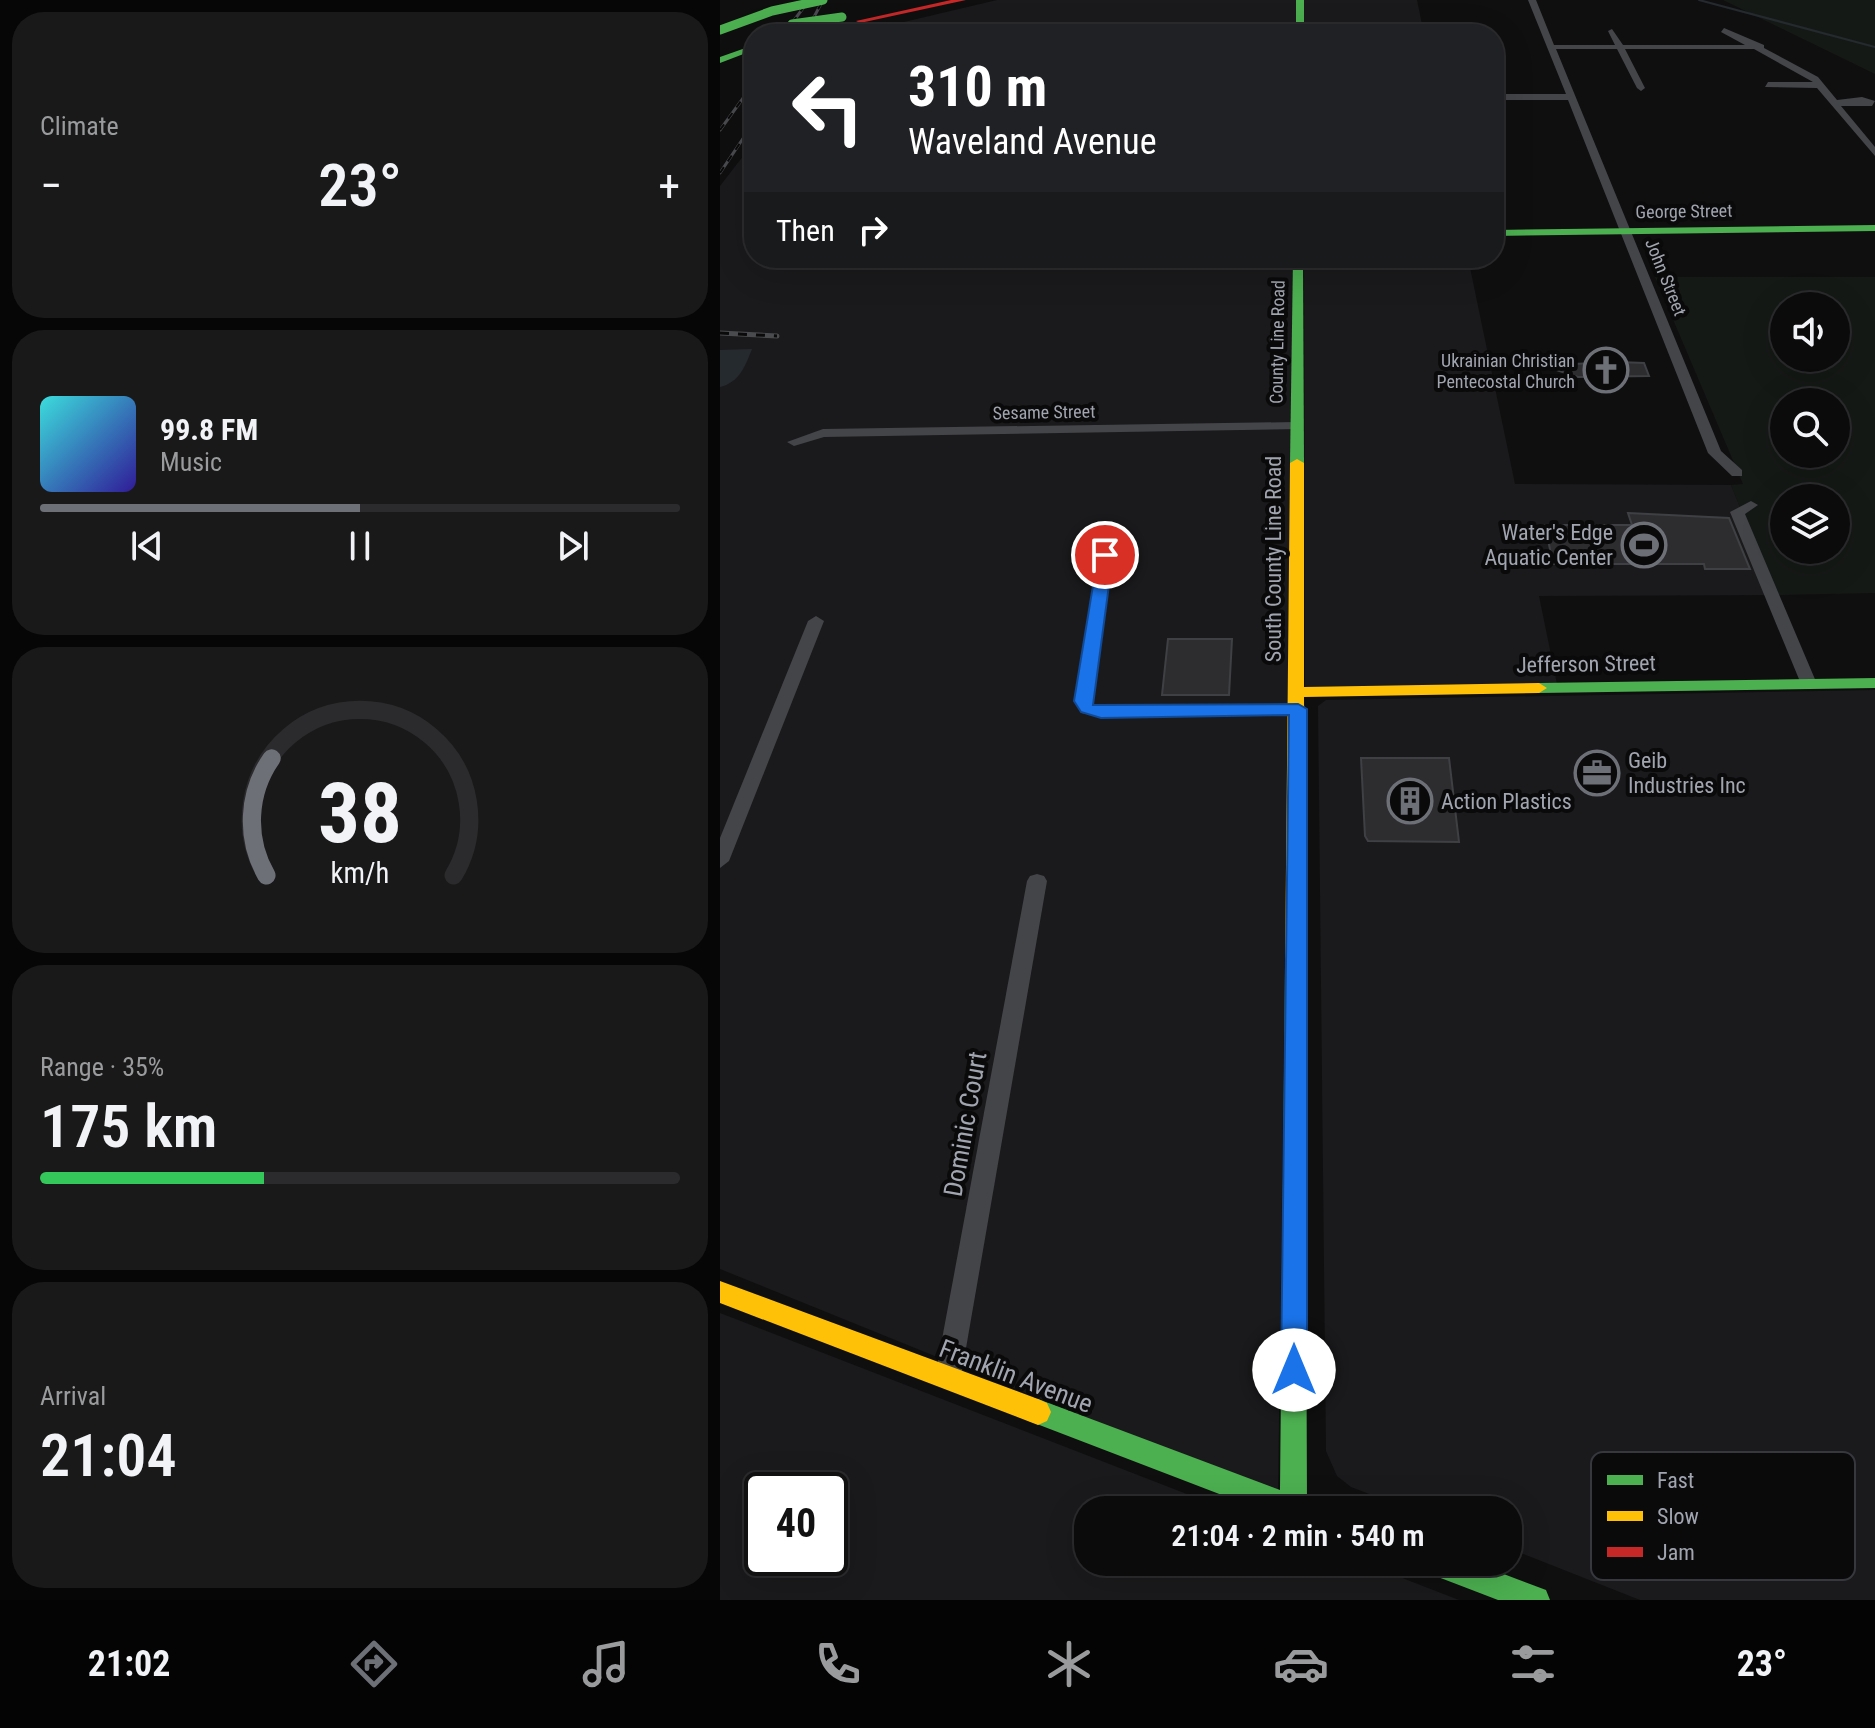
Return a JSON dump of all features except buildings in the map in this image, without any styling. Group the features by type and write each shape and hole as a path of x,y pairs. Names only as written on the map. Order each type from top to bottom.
{"main road":[{"path":"720,29 772,11 823,0"},
{"path":"827,24 887,0"},
{"path":"850,15 938,0"},
{"path":"765,24 962,0"},
{"path":"1300,0 1300,24"},
{"path":"720,29 744,26"},
{"path":"720,60 744,51"},
{"name":"George Street","path":"1504,233 1875,228"},
{"name":"County Line Road","path":"1296,426 1298,268"},
{"name":"South County Line Road","path":"1296,426 1298,701"},
{"name":"Jefferson Street","path":"1298,701 1875,683"},
{"path":"1295,1496 1298,701"},
{"name":"Franklin Avenue","path":"720,1292 1261,1496"},
{"path":"1472,1576 1536,1600"}],"street":[{"name":"John Street","path":"1532,0 1715,453 1737,473"},
{"path":"1724,30 1761,47 1820,85 1873,148"},
{"path":"1612,31 1641,88"},
{"path":"1553,47 1761,47"},
{"path":"1768,85 1820,85"},
{"path":"1504,97 1571,97"},
{"path":"1835,103 1855,103"},
{"name":"Sesame Street","path":"794,442 823,433 1296,426"},
{"path":"1751,505 1737,512 1809,684"},
{"path":"1110,527 1083,701 1087,709 1101,712 1298,701"},
{"path":"720,861 816,621"},
{"name":"Dominic Court","path":"948,1377 1037,881"}],"shaded area":[{"path":"997,0 1297,0 1297,24 895,24"},
{"path":"1302,0 1417,0 1422,24 1303,24"},
{"path":"1723,0 1875,0 1875,74"},
{"path":"744,155 744,268 1294,268 1278,1495 720,1269 720,186"},
{"path":"1304,268 1470,268 1515,484 1731,485 1776,595 1539,596 1557,684 1305,690"},
{"path":"1655,277 1875,277 1875,593 1776,595 1731,485 1743,484"},
{"path":"752,349 737,377 720,387 720,350"},
{"path":"1875,690 1875,1600 1640,1600 1522,1554 1522,1496 1374,1496 1351,1487 1337,1476 1326,1451 1318,706 1326,700"},
{"path":"720,1313 1192,1496 1074,1496 1074,1576 1397,1576 1459,1600 720,1600"}],"waterway":[{"path":"1699,0 1875,47"}],"railway":[{"path":"791,24 809,0"},
{"path":"810,24 823,0"},
{"path":"720,130 744,97"},
{"path":"720,173 744,137"},
{"path":"720,333 777,336"}],"traffic: fast":[{"path":"720,30 772,11 823,0"},
{"path":"1300,0 1300,24"},
{"path":"792,24 842,17"},
{"path":"720,60 744,51"},
{"path":"1504,233 1875,228"},
{"path":"1297,463 1298,268"},
{"path":"1539,688 1875,683"},
{"path":"1293,1496 1295,967"},
{"path":"1038,1412 1259,1496"},
{"path":"1472,1576 1536,1600"}],"traffic: slow":[{"path":"1295,967 1297,463"},
{"path":"1298,692 1539,688"},
{"path":"720,1292 1038,1412"}],"traffic: jam":[{"path":"860,21 962,0"}],"place":[{"name":"Ukrainian Christian Pentecostal Church","path":"1606,370"},
{"name":"Water's Edge Aquatic Center","path":"1644,545"},
{"name":"Geib Industries Inc","path":"1597,773"},
{"name":"Action Plastics","path":"1410,801"}],"route":[{"path":"1105,555 1083,701 1087,709 1101,712 1298,709 1294,1370"}]}
